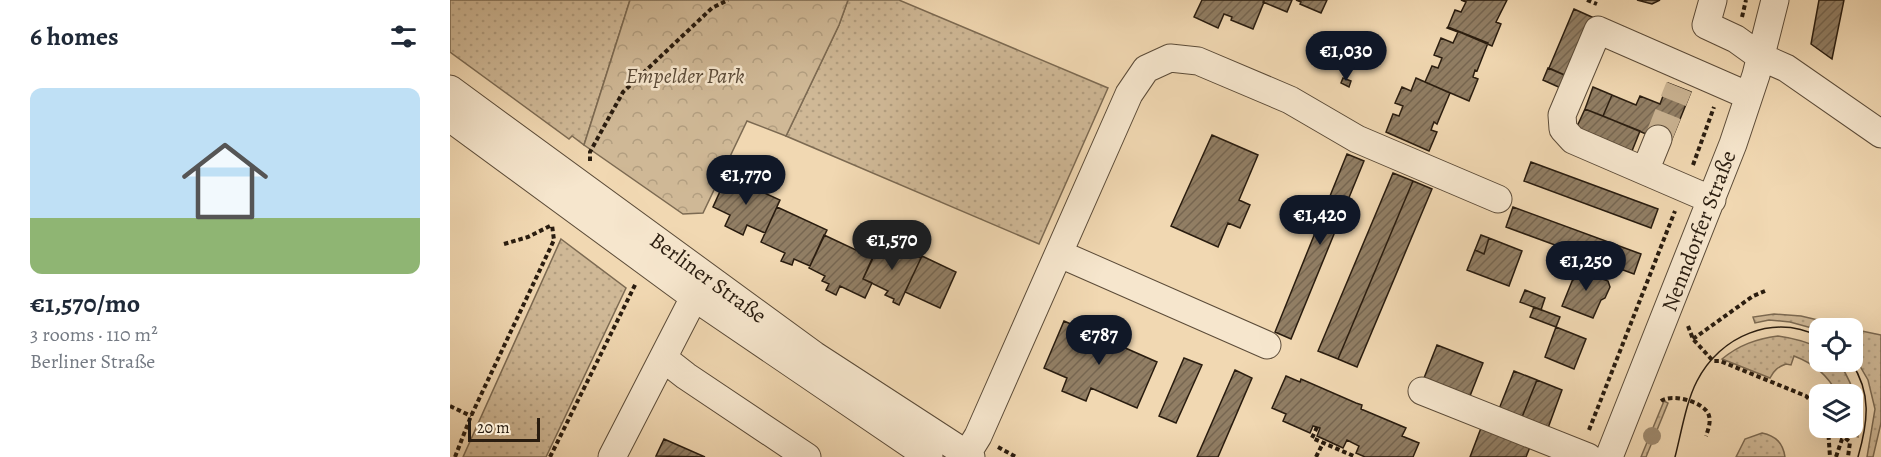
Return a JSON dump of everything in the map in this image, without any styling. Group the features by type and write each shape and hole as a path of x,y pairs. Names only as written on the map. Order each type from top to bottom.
{"street":[{"path":"1713,0 1706,25 1736,39 1761,57 1786,68 1881,134"},
{"name":"Nenndorfer Straße","path":"1609,457 1712,200 1749,96 1775,0"},
{"path":"1712,200 1573,140 1563,129 1562,115 1598,30 1682,78 1722,84 1749,96"},
{"path":"968,456 1060,254 1128,94 1146,69 1170,58 1198,61 1290,100 1358,139 1498,199"},
{"name":"Berliner Straße","path":"450,90 571,192 929,457"},
{"name":"Berliner Straße","path":"450,118 571,192"},
{"path":"1645,171 1658,139"},
{"path":"1060,254 1267,345"},
{"path":"612,457 700,287"},
{"path":"663,358 686,376 807,457"},
{"path":"1422,391 1584,455"},
{"name":"Berliner Straße","path":"899,437 968,456"}],"path":[{"path":"455,457 471,416 554,240 551,217 590,167 590,152 623,92 712,8 728,0"},
{"path":"1736,39 1746,0"},
{"path":"1584,455 1722,84"},
{"path":"504,244 528,237 552,225"},
{"path":"550,457 637,281"},
{"path":"1693,339 1753,296 1765,291"},
{"path":"1688,326 1693,339 1713,361 1720,361 1809,399"},
{"path":"1661,400 1667,397 1679,397 1707,411 1710,418 1706,436"},
{"path":"450,406 471,416"},
{"path":"1317,427 1312,438 1356,457"},
{"path":"1829,438 1830,457"},
{"path":"1836,457 1839,443 1845,438 1850,442 1848,457"},
{"path":"1316,457 1323,443"}],"green space":[{"path":"450,0 630,0 584,145 572,136 569,139 450,52"},
{"name":"Empelder Park","path":"630,0 848,0 839,25 786,136 747,121 703,213 683,214 584,145"},
{"path":"848,0 899,0 1108,88 1039,244 786,136 839,25"},
{"path":"561,239 626,288 546,457 463,457"},
{"path":"1774,314 1801,316 1810,318 1809,327 1769,320 1755,323 1753,317"},
{"path":"1863,331 1881,335 1881,423 1873,457 1867,457 1875,409 1868,380 1863,371"},
{"path":"1778,336 1809,343 1809,364 1794,356 1791,365 1786,364 1778,368 1770,378 1722,359 1748,343"},
{"path":"1820,372 1844,372 1851,384 1831,384"},
{"path":"1664,401 1668,403 1646,457 1641,457"},
{"path":"1762,433 1778,441 1785,457 1736,457 1745,439"}],"building":[{"path":"1202,0 1264,0 1264,2 1253,29 1231,20 1232,17 1224,14 1218,28 1194,17"},
{"path":"1264,0 1292,0 1287,12 1263,2"},
{"path":"1296,0 1327,0 1321,13"},
{"path":"1461,0 1507,0 1496,22 1501,24 1492,46 1448,27 1455,10 1461,12 1466,2"},
{"path":"1637,0 1660,0 1652,4"},
{"path":"1819,0 1844,0 1832,59 1811,44"},
{"path":"1574,9 1594,18 1569,77 1549,68"},
{"path":"1448,27 1488,43 1477,71 1475,70 1473,77 1478,79 1469,101 1425,82 1432,66 1438,68 1442,58 1434,55 1441,38 1453,43 1458,32"},
{"path":"1548,68 1569,77 1563,89 1543,80"},
{"path":"1343,78 1351,81 1349,87 1341,83"},
{"path":"1416,78 1450,93 1437,124 1434,122 1431,130 1437,132 1429,151 1386,132 1393,114 1399,116 1403,106 1395,103 1402,87 1411,91"},
{"path":"1668,83 1691,92 1670,144 1603,116 1612,95 1636,105 1640,96 1660,104"},
{"path":"1593,87 1612,95 1603,116 1585,109"},
{"path":"1585,109 1640,131 1630,156 1574,133"},
{"path":"1212,135 1258,155 1239,200 1250,205 1240,228 1228,223 1218,247 1171,226"},
{"path":"1347,154 1364,161 1291,339 1275,332"},
{"path":"1531,162 1658,209 1651,228 1524,181"},
{"path":"1393,173 1413,181 1338,359 1318,351"},
{"path":"727,176 780,200 765,233 747,225 743,235 725,226 730,215 713,207"},
{"path":"1413,181 1432,189 1357,367 1338,359"},
{"path":"777,207 827,230 810,266 794,259 792,265 781,261 785,253 761,242"},
{"path":"1513,207 1641,254 1634,274 1506,227"},
{"path":"824,235 873,258 863,279 872,283 865,298 840,286 836,295 826,290 829,284 822,281 825,276 809,268"},
{"path":"1481,235 1489,238 1484,254 1475,250"},
{"path":"1489,238 1522,251 1509,286 1467,270 1475,250 1484,254"},
{"path":"879,243 894,250 896,247 921,258 899,305 893,302 894,299 885,295 888,291 863,279"},
{"path":"922,256 956,272 940,308 905,292"},
{"path":"1562,264 1577,269 1573,280 1558,274"},
{"path":"1589,267 1600,271 1597,277 1608,281 1610,287 1593,318 1562,306 1577,269 1587,273"},
{"path":"1525,290 1545,298 1541,310 1520,302"},
{"path":"1534,307 1560,317 1556,327 1530,317"},
{"path":"1064,321 1157,362 1137,408 1091,388 1086,401 1062,391 1067,378 1044,368"},
{"path":"1556,327 1586,339 1574,369 1545,357"},
{"path":"1437,345 1483,363 1470,396 1424,378"},
{"path":"1184,358 1202,365 1176,423 1159,416"},
{"path":"1235,370 1252,378 1218,457 1197,457"},
{"path":"1514,371 1537,380 1522,417 1499,409"},
{"path":"1286,376 1300,382 1301,379 1362,405 1361,409 1406,428 1402,436 1419,443 1413,457 1365,457 1356,453 1359,446 1347,440 1343,448 1317,436 1320,428 1313,426 1310,433 1283,421 1286,414 1272,408"},
{"path":"1537,380 1562,390 1548,428 1522,417"},
{"path":"1481,428 1530,447 1526,457 1470,457"},
{"path":"664,439 705,457 656,456"}],"tunnel":[{"path":"1658,139 1679,87"}],"tram line":[{"path":"1675,457 1693,389 1707,365 1719,352 1750,333 1766,329 1784,327 1809,333"},
{"path":"1857,372 1865,396 1866,408 1866,420 1858,457"}]}
